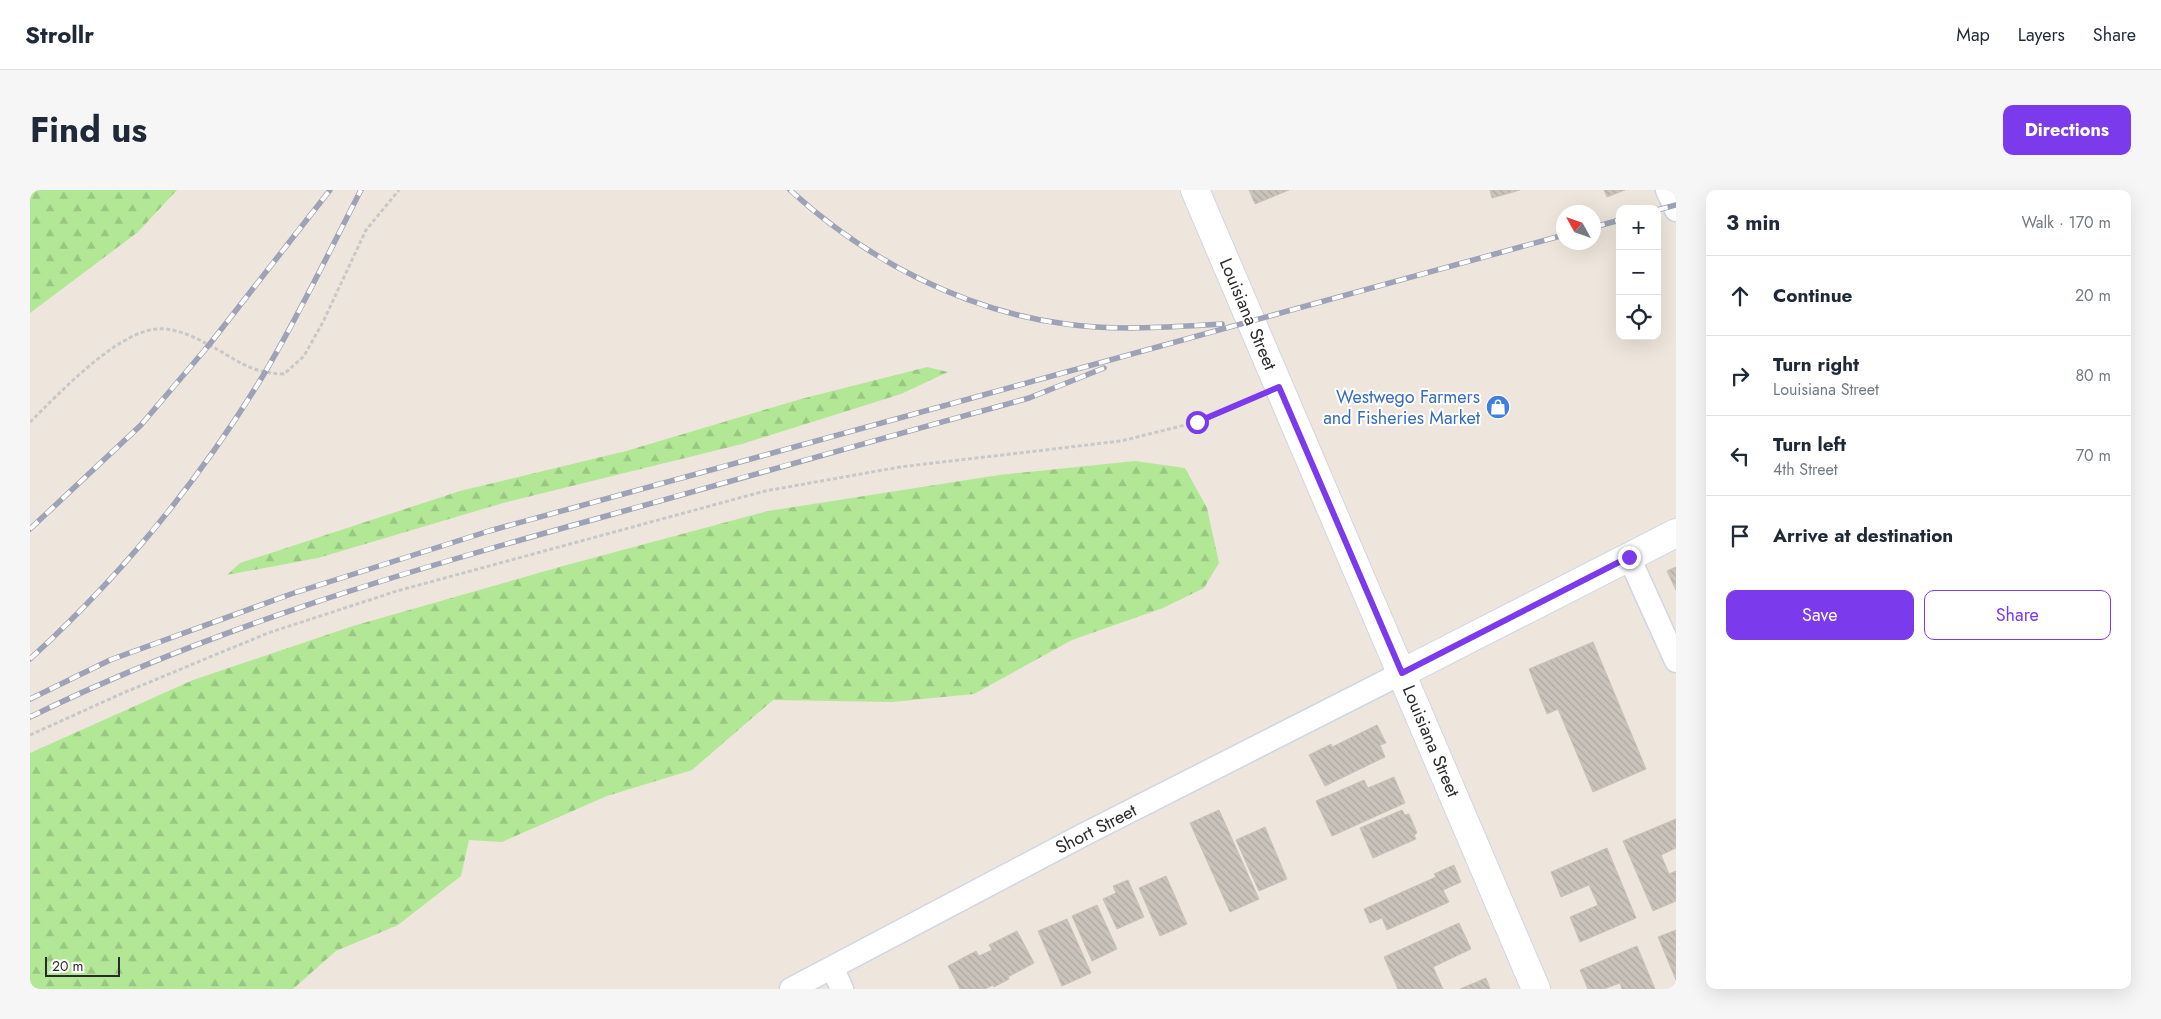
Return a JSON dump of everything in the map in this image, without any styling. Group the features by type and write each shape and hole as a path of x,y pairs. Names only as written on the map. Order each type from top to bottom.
{"main road":[{"name":"Louisiana Street","path":"1194,190 1536,989"},
{"path":"1402,673 1676,533"}],"street":[{"path":"1667,190 1676,210"},
{"path":"1629,557 1676,661"},
{"name":"Short Street","path":"791,989 1083,835 1402,673"},
{"path":"833,968 842,989"}],"path":[{"path":"30,422 116,344 140,332 164,328 188,335 239,364 264,374 284,374 304,356 323,322 366,230 399,190"},
{"path":"30,735 123,693 268,633 397,591 765,492 900,467 1122,441 1197,422 1279,387"}],"green space":[{"path":"30,190 177,190 138,232 30,313"},
{"path":"927,367 948,372 901,394 742,444 503,503 318,558 227,575 240,563 460,491 626,451 801,399"},
{"path":"1135,461 1185,468 1207,508 1219,563 1204,588 1163,608 1072,640 974,694 892,702 773,700 692,770 607,796 502,842 469,840 461,876 398,925 336,951 293,989 30,989 30,753 193,680 353,626 563,566 768,511 999,475"}],"building":[{"path":"1249,190 1289,190 1255,204"},
{"path":"1490,190 1520,190 1492,198"},
{"path":"1604,190 1625,190 1607,197"},
{"path":"1676,567 1676,590 1667,571"},
{"path":"1593,642 1646,769 1593,792 1558,709 1547,714 1529,669"},
{"path":"1377,725 1386,743 1380,745 1385,757 1325,786 1309,755 1331,744 1332,747"},
{"path":"1394,777 1405,803 1332,836 1316,801 1364,780 1368,788"},
{"path":"1219,810 1259,899 1230,912 1190,823"},
{"path":"1402,810 1405,815 1409,814 1417,833 1414,835 1416,839 1373,858 1360,828"},
{"path":"1676,819 1676,848 1661,855 1669,874 1676,871 1676,901 1653,911 1623,841"},
{"path":"1265,827 1287,879 1259,891 1236,840"},
{"path":"1607,848 1636,918 1580,942 1570,917 1598,905 1589,885 1561,897 1551,872"},
{"path":"1454,865 1461,882 1443,890 1449,902 1387,930 1382,918 1370,923 1364,909 1436,877 1434,874"},
{"path":"1166,876 1187,924 1160,936 1139,888"},
{"path":"1128,880 1144,917 1117,929 1103,899 1116,893 1113,886"},
{"path":"1097,905 1117,949 1092,961 1072,916"},
{"path":"1067,919 1091,973 1062,986 1038,931"},
{"path":"1459,923 1471,949 1433,967 1443,989 1398,989 1384,957"},
{"path":"1676,930 1676,980 1658,937"},
{"path":"1017,931 1034,963 994,987 993,985 985,989 960,989 948,966 976,951 979,956 992,950 989,945"},
{"path":"1637,946 1655,989 1622,989 1620,983 1604,989 1588,989 1580,970"},
{"path":"1486,978 1490,989 1460,989"}],"railway":[{"path":"30,529 141,425 209,345 330,190"},
{"path":"30,659 64,627 127,560 186,489 213,452 277,352 361,190"},
{"path":"790,190 819,215 883,259 918,278 990,307 1028,317 1085,326 1144,328 1222,324"},
{"path":"1661,209 1676,205"},
{"path":"1601,225 1616,221"},
{"path":"30,699 110,660 291,594 489,531 1556,237"},
{"path":"30,717 98,685 166,657 306,605 520,540 1029,398 1104,368"}],"place":[{"name":"Westwego Farmers and Fisheries Market","path":"1498,407"}],"route":[{"path":"1197,422 1279,387 1402,673 1629,557"}]}
